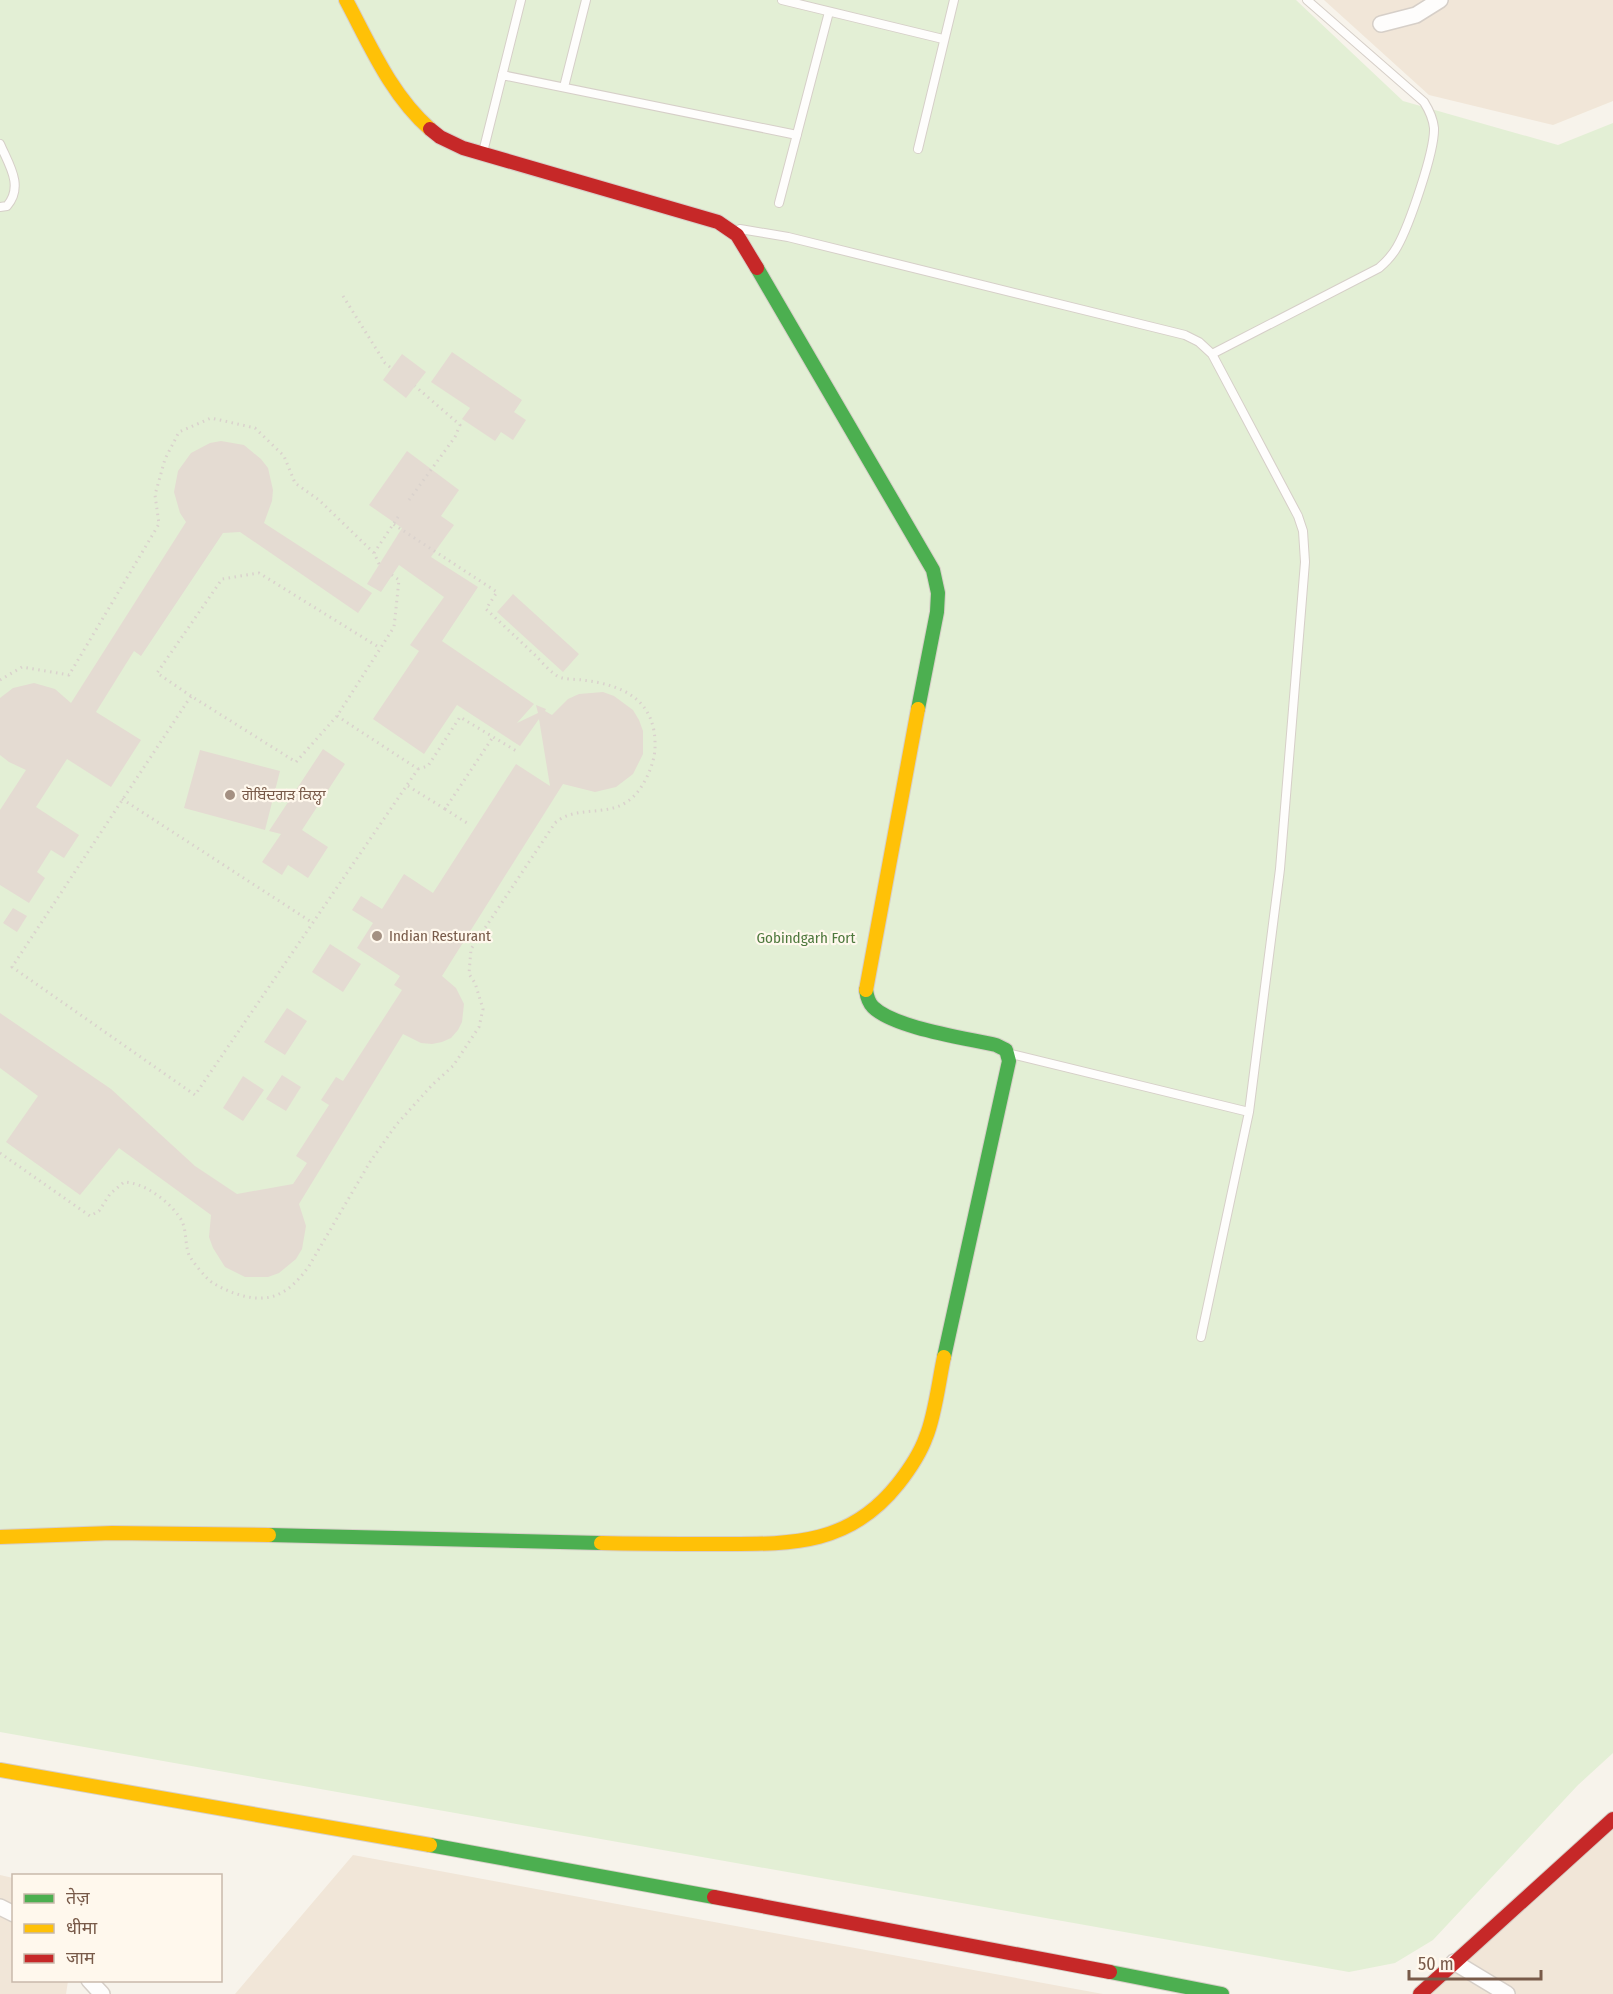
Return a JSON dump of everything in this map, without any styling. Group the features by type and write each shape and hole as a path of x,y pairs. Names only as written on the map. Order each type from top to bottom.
{"street":[{"path":"0,1537 179,1533 622,1544 770,1544 813,1539 839,1532 858,1522 897,1487 914,1464 927,1436 1009,1066 1008,1053 1004,1049 885,1017 870,1004 867,997 866,984 937,612 938,593 933,570 737,235 730,228 705,217 483,154 446,140 433,132 404,102 380,64 346,0"},
{"path":"1381,24 1416,15 1440,0"},
{"path":"0,1770 628,1880 1222,1994"},
{"path":"1420,1994 1613,1819"},
{"path":"1454,1962 1507,1994"},
{"path":"91,1982 102,1994"}],"lane":[{"path":"483,154 521,0"},
{"path":"564,87 586,0"},
{"path":"782,0 943,39"},
{"path":"918,149 954,0"},
{"path":"1212,354 1379,268 1389,260 1406,227 1432,146 1434,127 1431,114 1424,102 1307,0"},
{"path":"779,203 829,12"},
{"path":"502,75 797,135"},
{"path":"0,144 15,180 16,191 7,206 0,207"},
{"path":"730,228 788,237 1185,335 1199,342 1212,354 1298,516 1304,542 1305,562 1280,869 1249,1112 1201,1337"},
{"path":"1008,1053 1249,1112"}],"path":[{"path":"343,296 369,340 385,363 392,368"},
{"path":"410,500 455,437 460,425 415,386"},
{"path":"0,680 22,667 69,675 159,524 155,495 165,459 179,432 211,418 255,428 284,456 295,483 320,500 374,553 380,566"},
{"path":"374,553 400,514"},
{"path":"0,1153 90,1216 99,1211 110,1194 124,1182 136,1183 152,1191 178,1215 185,1228 189,1254 210,1282 256,1299 278,1295 297,1281 309,1266 370,1162 396,1125 433,1084 453,1066 479,1027 483,1009 475,983 469,974 471,949 555,823 562,817 607,809 628,801 646,780 655,754 655,736 649,712 638,700 626,691 612,686 557,677 486,609 497,592 393,524"},
{"path":"380,648 259,573 222,579 157,673 296,762 337,716 394,627 399,580 392,575"},
{"path":"191,696 12,967 195,1095 418,769 429,766 460,717 518,752"},
{"path":"337,716 418,769"},
{"path":"445,809 493,737"},
{"path":"408,786 467,823"},
{"path":"122,799 313,923"}],"shaded area":[{"path":"1324,0 1613,0 1613,101 1553,125 1429,95"},
{"path":"1613,1822 1613,1994 1430,1994"},
{"path":"353,1855 1103,1994 235,1994"},
{"path":"0,1875 12,1878 12,1982 68,1982 66,1994 0,1994"}],"green space":[{"name":"Gobindgarh Fort","path":"0,0 1296,0 1403,101 1558,145 1613,123 1613,1753 1578,1785 1433,1940 1395,1963 1349,1972 0,1732"}],"building":[{"path":"452,352 522,400 514,412 526,420 513,440 501,432 495,441 462,419 470,408 431,382"},
{"path":"402,354 426,372 406,398 383,380"},
{"path":"221,441 244,445 268,468 273,490 272,501 264,523 372,593 358,613 240,532 223,533 141,656 134,651 96,712 141,740 111,787 67,759 36,807 79,835 64,858 51,850 37,872 45,878 29,903 0,885 0,810 26,770 0,755 0,698 13,688 34,683 55,689 71,703 186,522 180,513 174,492 178,471 191,453 210,443"},
{"path":"407,451 459,490 441,516 454,525 431,557 478,587 442,641 534,704 517,723 538,713 536,705 546,709 545,711 552,715 568,699 579,694 603,692 614,696 633,710 639,720 643,731 643,754 633,774 616,787 595,792 563,784 442,976 456,988 464,1004 462,1022 458,1030 451,1038 432,1044 421,1043 403,1034 299,1204 306,1226 302,1249 296,1259 279,1273 268,1277 245,1277 225,1267 213,1248 209,1237 211,1215 119,1148 80,1195 6,1142 38,1096 0,1068 0,1013 111,1089 195,1166 237,1194 293,1184 307,1163 296,1156 329,1105 321,1100 336,1077 343,1081 402,990 394,985 400,976 357,948 373,923 352,910 361,896 382,909 404,874 433,893 516,764 550,786 539,719 520,746 457,705 424,754 373,719 419,651 410,645 444,597 399,565 381,592 367,584 402,528 369,505"},
{"path":"513,594 579,654 563,672 497,612"},
{"path":"323,749 345,764 302,830 328,847 308,878 288,865 282,875 262,862 281,834 269,831"},
{"path":"200,750 280,771 265,830 184,808"},
{"path":"13,908 27,916 17,932 3,923"},
{"path":"330,944 361,964 343,992 312,972"},
{"path":"287,1008 307,1021 285,1055 264,1042"},
{"path":"282,1075 301,1087 286,1111 266,1099"},
{"path":"243,1076 264,1090 243,1121 223,1108"}],"traffic: fast":[{"path":"757,268 933,570 938,593 937,612 918,709"},
{"path":"866,990 868,1000 872,1005 897,1021 996,1045 1006,1050 1009,1061 944,1357"},
{"path":"269,1535 601,1543"},
{"path":"430,1845 714,1897"},
{"path":"1110,1972 1222,1994"}],"traffic: slow":[{"path":"346,0 393,85 416,116 430,129"},
{"path":"866,990 918,709"},
{"path":"601,1543 792,1542 838,1531 859,1520 879,1505 898,1484 921,1450 932,1419 944,1357"},
{"path":"0,1537 112,1533 269,1535"},
{"path":"0,1770 430,1845"}],"traffic: jam":[{"path":"430,129 440,137 463,148 718,222 737,235 757,268"},
{"path":"1420,1994 1613,1819"},
{"path":"714,1897 1110,1972"}],"place":[{"name":"ਗੋਬਿੰਦਗੜ ਕਿਲ੍ਹਾ","path":"230,795"},
{"name":"Indian Resturant","path":"377,936"}]}
